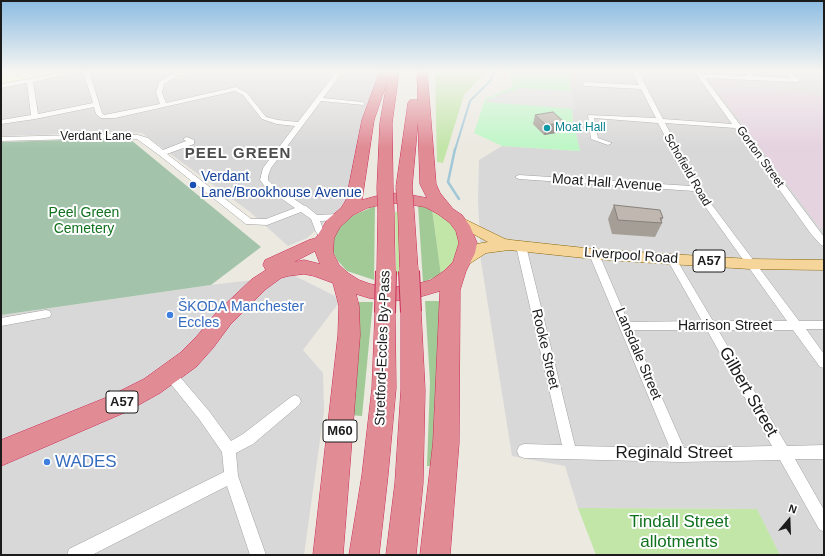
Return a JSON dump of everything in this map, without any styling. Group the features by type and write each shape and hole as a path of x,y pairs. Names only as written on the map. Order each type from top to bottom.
{"highway":[{"path":"343,214 354,200 368,120 376,97"},
{"name":"Stretford-Eccles By-Pass","path":"364,555 375,475 384,388 386,123 390,97"},
{"path":"404,97 401,131 404,187"},
{"path":"404,187 416,97"},
{"path":"423,97 430,191 453,216 464,230 467,238 467,248 450,290 446,442 435,555"},
{"name":"Stretford-Eccles By-Pass","path":"401,555 409,483 412,390 411,312 404,187"},
{"name":"A57","path":"342,279 328,264 324,252 328,230 343,214 368,202 400,198 431,204 453,216"},
{"name":"A57","path":"222,319 235,295 254,275 268,266 325,240"},
{"name":"A57","path":"1,453 118,404 152,386 170,374 192,355 222,319 259,284 267,277 281,270 297,267 312,268 369,291 399,294 433,287 445,281 461,265"},
{"name":"M60","path":"328,555 349,335 349,306 342,279"}],"main road":[{"name":"Liverpool Road","path":"453,216 501,242 516,246 594,254 750,264 824,265"},
{"name":"Liverpool Road","path":"461,265 482,248 516,246"}],"street":[{"path":"32,97 35,117"},
{"path":"95,97 100,115 109,117 200,97"},
{"path":"161,97 164,105"},
{"path":"247,97 264,118 277,122 300,124"},
{"name":"Schofield Road","path":"648,97 696,189 824,363"},
{"name":"Gorton Street","path":"717,97 814,232 824,243"},
{"path":"325,240 319,230 315,218 303,208 269,186 264,180 264,176 268,168 318,99 362,104"},
{"path":"1,122 35,117 97,104"},
{"path":"608,143 596,139 590,116 738,126"},
{"name":"Verdant Lane","path":"1,139 131,136 145,140 249,222 267,222 303,208"},
{"path":"162,153 191,142 187,139"},
{"name":"Moat Hall Avenue","path":"519,177 696,189"},
{"path":"315,218 343,214"},
{"name":"Rooke Street","path":"516,246 570,452"},
{"name":"Lansdale Street","path":"594,254 680,454"},
{"name":"Gilbert Street","path":"672,259 824,524"},
{"path":"1,322 46,314"},
{"name":"Harrison Street","path":"626,326 711,327 824,325"},
{"path":"170,374 204,415 229,450 231,476 258,555"},
{"path":"229,450 248,439 295,401"},
{"name":"Reginald Street","path":"524,451 680,454 824,452"},
{"path":"75,555 231,476"}],"shaded area":[{"path":"1,97 370,97 366,108 354,157 351,191 339,209 307,238 288,246 250,212 142,133 128,132 1,136"},
{"path":"494,97 573,97 576,109 486,102 486,100"},
{"path":"571,97 824,97 824,555 780,555 757,509 578,508 565,466 512,456 481,261 478,200 479,160 502,146 580,151 573,121"},
{"path":"722,97 824,97 824,228 820,228"},
{"path":"293,275 335,296 338,304 303,350 323,373 324,411 304,555 1,555 1,315 211,285"}],"green space":[{"path":"436,97 463,97 443,163 437,162"},
{"path":"490,97 571,97 573,121 580,151 502,146 474,133 485,99"},
{"name":"Peel Green Cemetery","path":"101,139 131,140 261,247 211,285 1,315 1,142"},
{"path":"418,205 432,209 441,275 423,282"},
{"path":"375,206 374,280 347,271 338,261 333,252 331,242 335,231 343,223 354,215"},
{"path":"432,209 455,223 464,251 441,275"},
{"path":"395,212 399,212 402,274 396,275"},
{"path":"425,301 444,301 438,466 427,466 430,382"},
{"path":"355,302 373,302 362,416 350,415"},
{"name":"Tindall Street allotments","path":"578,508 757,509 780,555 596,555"}],"building":[{"path":"553,112 564,122 546,125 535,115"},
{"path":"614,205 660,210 663,218 660,218 662,223 618,220"}],"waterway":[{"path":"455,150 470,101 474,97"},
{"path":"455,149 448,182 459,199"}],"place":[{"name":"Moat Hall","path":"547,128"},
{"name":"Verdant Lane/Brookhouse Avenue","path":"193,185"},
{"name":"ŠKODA Manchester Eccles","path":"170,315"},
{"name":"WADES","path":"47,462"}],"district":[{"name":"PEEL GREEN","path":"238,154"}]}
